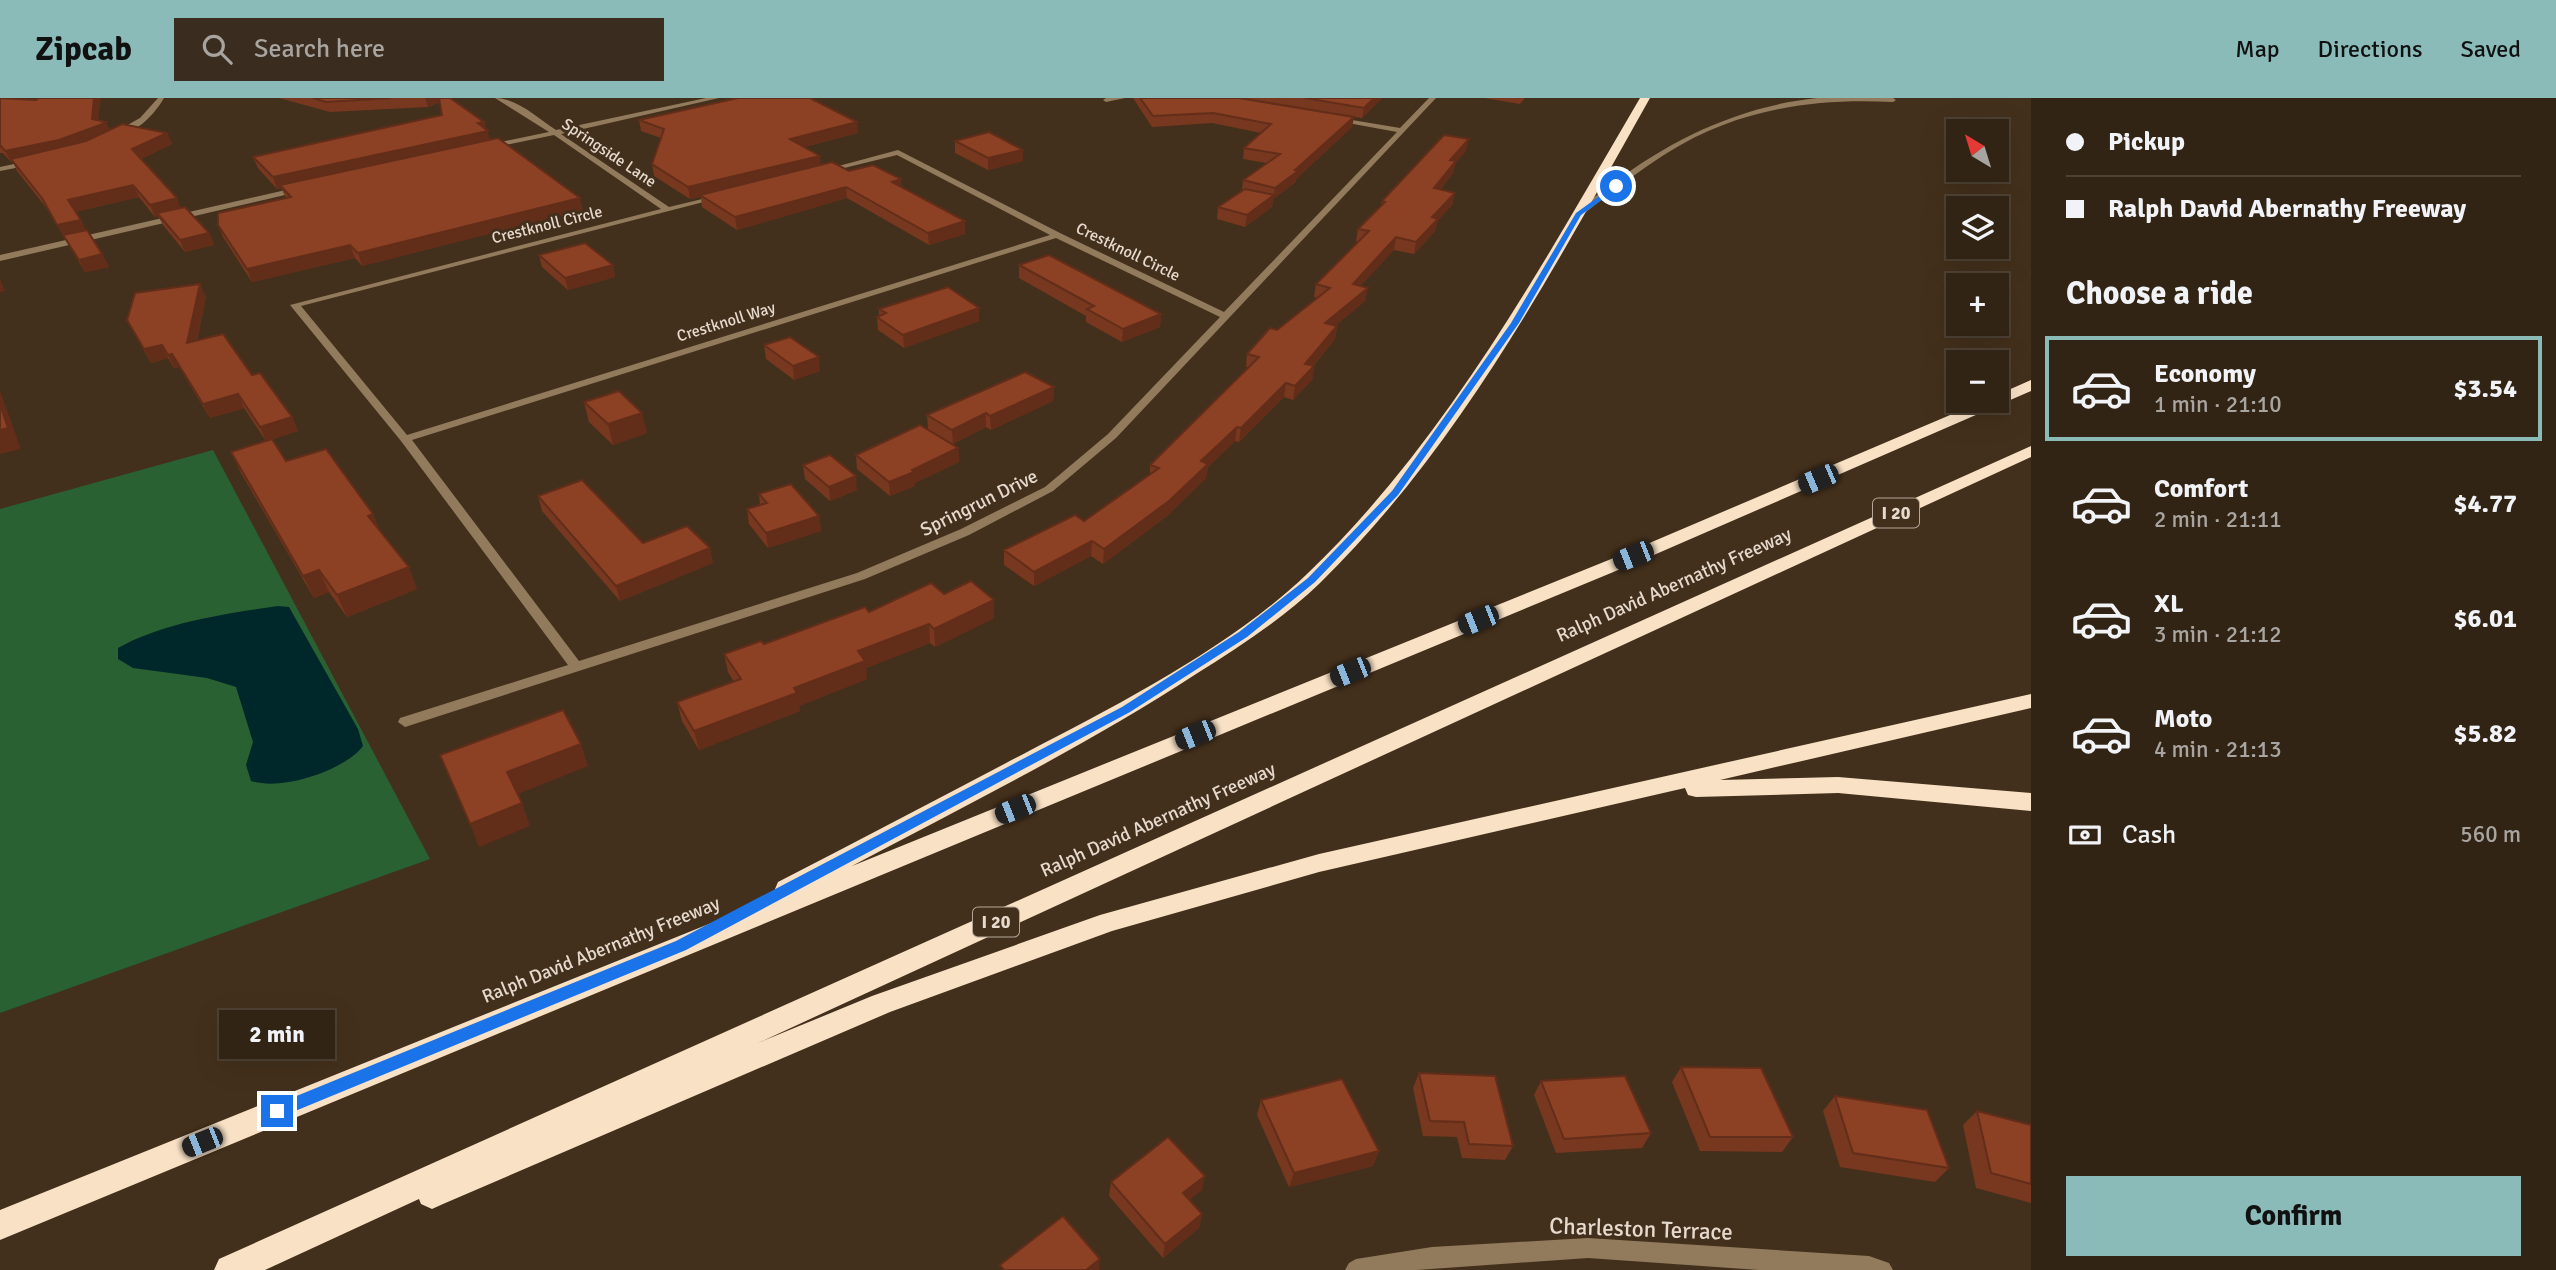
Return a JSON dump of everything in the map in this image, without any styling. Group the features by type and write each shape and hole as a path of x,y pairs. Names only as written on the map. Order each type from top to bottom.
{"highway":[{"path":"681,946 1126,710 1243,635 1312,580 1395,493 1515,323 1645,98"},
{"name":"Ralph David Abernathy Freeway","path":"2009,395 2031,385"},
{"name":"Ralph David Abernathy Freeway","path":"0,1225 1732,515 1969,413"},
{"name":"Ralph David Abernathy Freeway","path":"230,1270 2031,451"},
{"path":"254,1270 881,1004 1096,927 1319,863 2031,701"},
{"path":"1603,799 1718,787 1838,785 2031,802"}],"street":[{"path":"112,137 136,125 156,108 161,98"},
{"name":"Springside Lane","path":"498,98 517,107 668,210"},
{"path":"478,150 716,98"},
{"path":"1106,100 1122,98"},
{"name":"Springrun Drive","path":"405,722 862,576 965,532 1049,489 1112,436 1433,98"},
{"path":"1578,214 1653,158 1698,133 1747,116 1827,99 1893,100"},
{"path":"1324,117 1403,131"},
{"name":"Crestknoll Circle","path":"817,173 898,152 1057,235 1225,317"},
{"path":"0,169 44,160"},
{"path":"0,258 309,186"},
{"name":"Crestknoll Circle","path":"576,668 405,439 295,305 736,193"},
{"name":"Crestknoll Way","path":"405,439 1057,235"},
{"name":"Charleston Terrace","path":"1356,1270 1432,1257 1588,1248 1882,1270"}],"green space":[{"path":"213,450 430,859 0,1013 0,509"}],"water":[{"path":"278,606 289,607 358,729 363,746 342,763 311,777 264,783 251,781 246,765 253,742 236,687 207,678 133,668 118,659 118,648 175,625"}],"building":[{"path":"0,98 94,98 92,119 106,122 59,140 5,151 0,145"},
{"path":"313,98 391,98 326,102"},
{"path":"439,98 450,98 484,122 478,123 488,131 273,177 253,157 442,115"},
{"path":"738,98 810,98 857,122 790,139 820,156 688,187 652,164 664,129 639,120"},
{"path":"1140,98 1239,98 1354,117 1295,170 1298,171 1275,188 1243,180 1280,154 1244,148 1271,124 1213,113 1153,116"},
{"path":"1305,98 1374,98 1364,108"},
{"path":"122,124 167,133 132,149 177,198 150,205 133,185 68,200 81,220 57,225 42,198 11,159 86,141"},
{"path":"989,132 1023,150 988,158 955,141"},
{"path":"1444,135 1469,139 1450,160 1456,161 1434,188 1455,193 1432,217 1438,219 1416,242 1396,237 1353,284 1368,288 1325,323 1337,326 1305,364 1314,366 1295,386 1286,383 1241,428 1237,427 1201,461 1208,464 1169,501 1104,549 1092,541 1034,572 1004,550 1075,515 1084,521 1159,468 1150,465 1259,357 1247,354 1270,328 1277,330 1330,288 1316,284 1369,231 1358,229"},
{"path":"498,138 580,198 358,253 350,245 247,269 218,225 218,213 291,197 280,185"},
{"path":"832,162 849,171 873,165 901,179 892,182 965,221 928,233 846,187 735,217 700,195"},
{"path":"1245,189 1274,195 1247,215 1218,207"},
{"path":"185,207 209,233 180,240 157,213"},
{"path":"87,230 102,254 79,260 63,235"},
{"path":"585,243 613,265 565,278 539,255"},
{"path":"1049,255 1161,314 1123,329 1087,309 1094,306 1019,265"},
{"path":"200,284 187,343 223,334 252,375 260,373 292,417 260,427 238,394 203,404 172,354 168,355 162,345 144,349 127,320 135,293"},
{"path":"948,287 979,308 903,335 877,317 886,313 879,309"},
{"path":"790,337 819,357 793,366 764,345"},
{"path":"1025,372 1054,387 990,416 986,413 952,430 927,415"},
{"path":"619,391 642,413 608,424 584,402"},
{"path":"0,404 8,428 0,430"},
{"path":"920,425 958,448 889,482 856,455"},
{"path":"272,439 286,461 326,449 373,514 368,516 409,567 337,595 319,570 303,576 231,452"},
{"path":"830,455 856,476 829,487 803,465"},
{"path":"582,480 643,543 687,526 710,548 616,586 538,496"},
{"path":"791,484 819,516 766,533 747,509 767,503 759,494"},
{"path":"971,581 994,600 934,629 929,624 858,651 865,661 794,688 797,693 694,731 677,702 741,679 724,654 761,641 764,644 865,607 869,612 931,583 944,594"},
{"path":"563,710 581,744 507,772 522,803 470,824 440,755"},
{"path":"1681,1067 1761,1068 1793,1137 1710,1137"},
{"path":"1419,1073 1495,1076 1513,1146 1469,1144 1464,1122 1430,1121"},
{"path":"1625,1076 1651,1133 1564,1139 1541,1081"},
{"path":"1342,1079 1379,1151 1294,1173 1261,1100"},
{"path":"1835,1096 1927,1110 1949,1168 1853,1153"},
{"path":"1977,1111 2031,1125 2031,1184 1991,1173"},
{"path":"1168,1137 1205,1176 1183,1193 1202,1214 1165,1244 1111,1182"},
{"path":"1063,1216 1100,1259 1086,1270 1004,1270 1000,1265"}],"route":[{"path":"277,1111 681,946 1126,710 1243,635 1312,580 1395,493 1515,323 1578,214 1616,186"}]}
